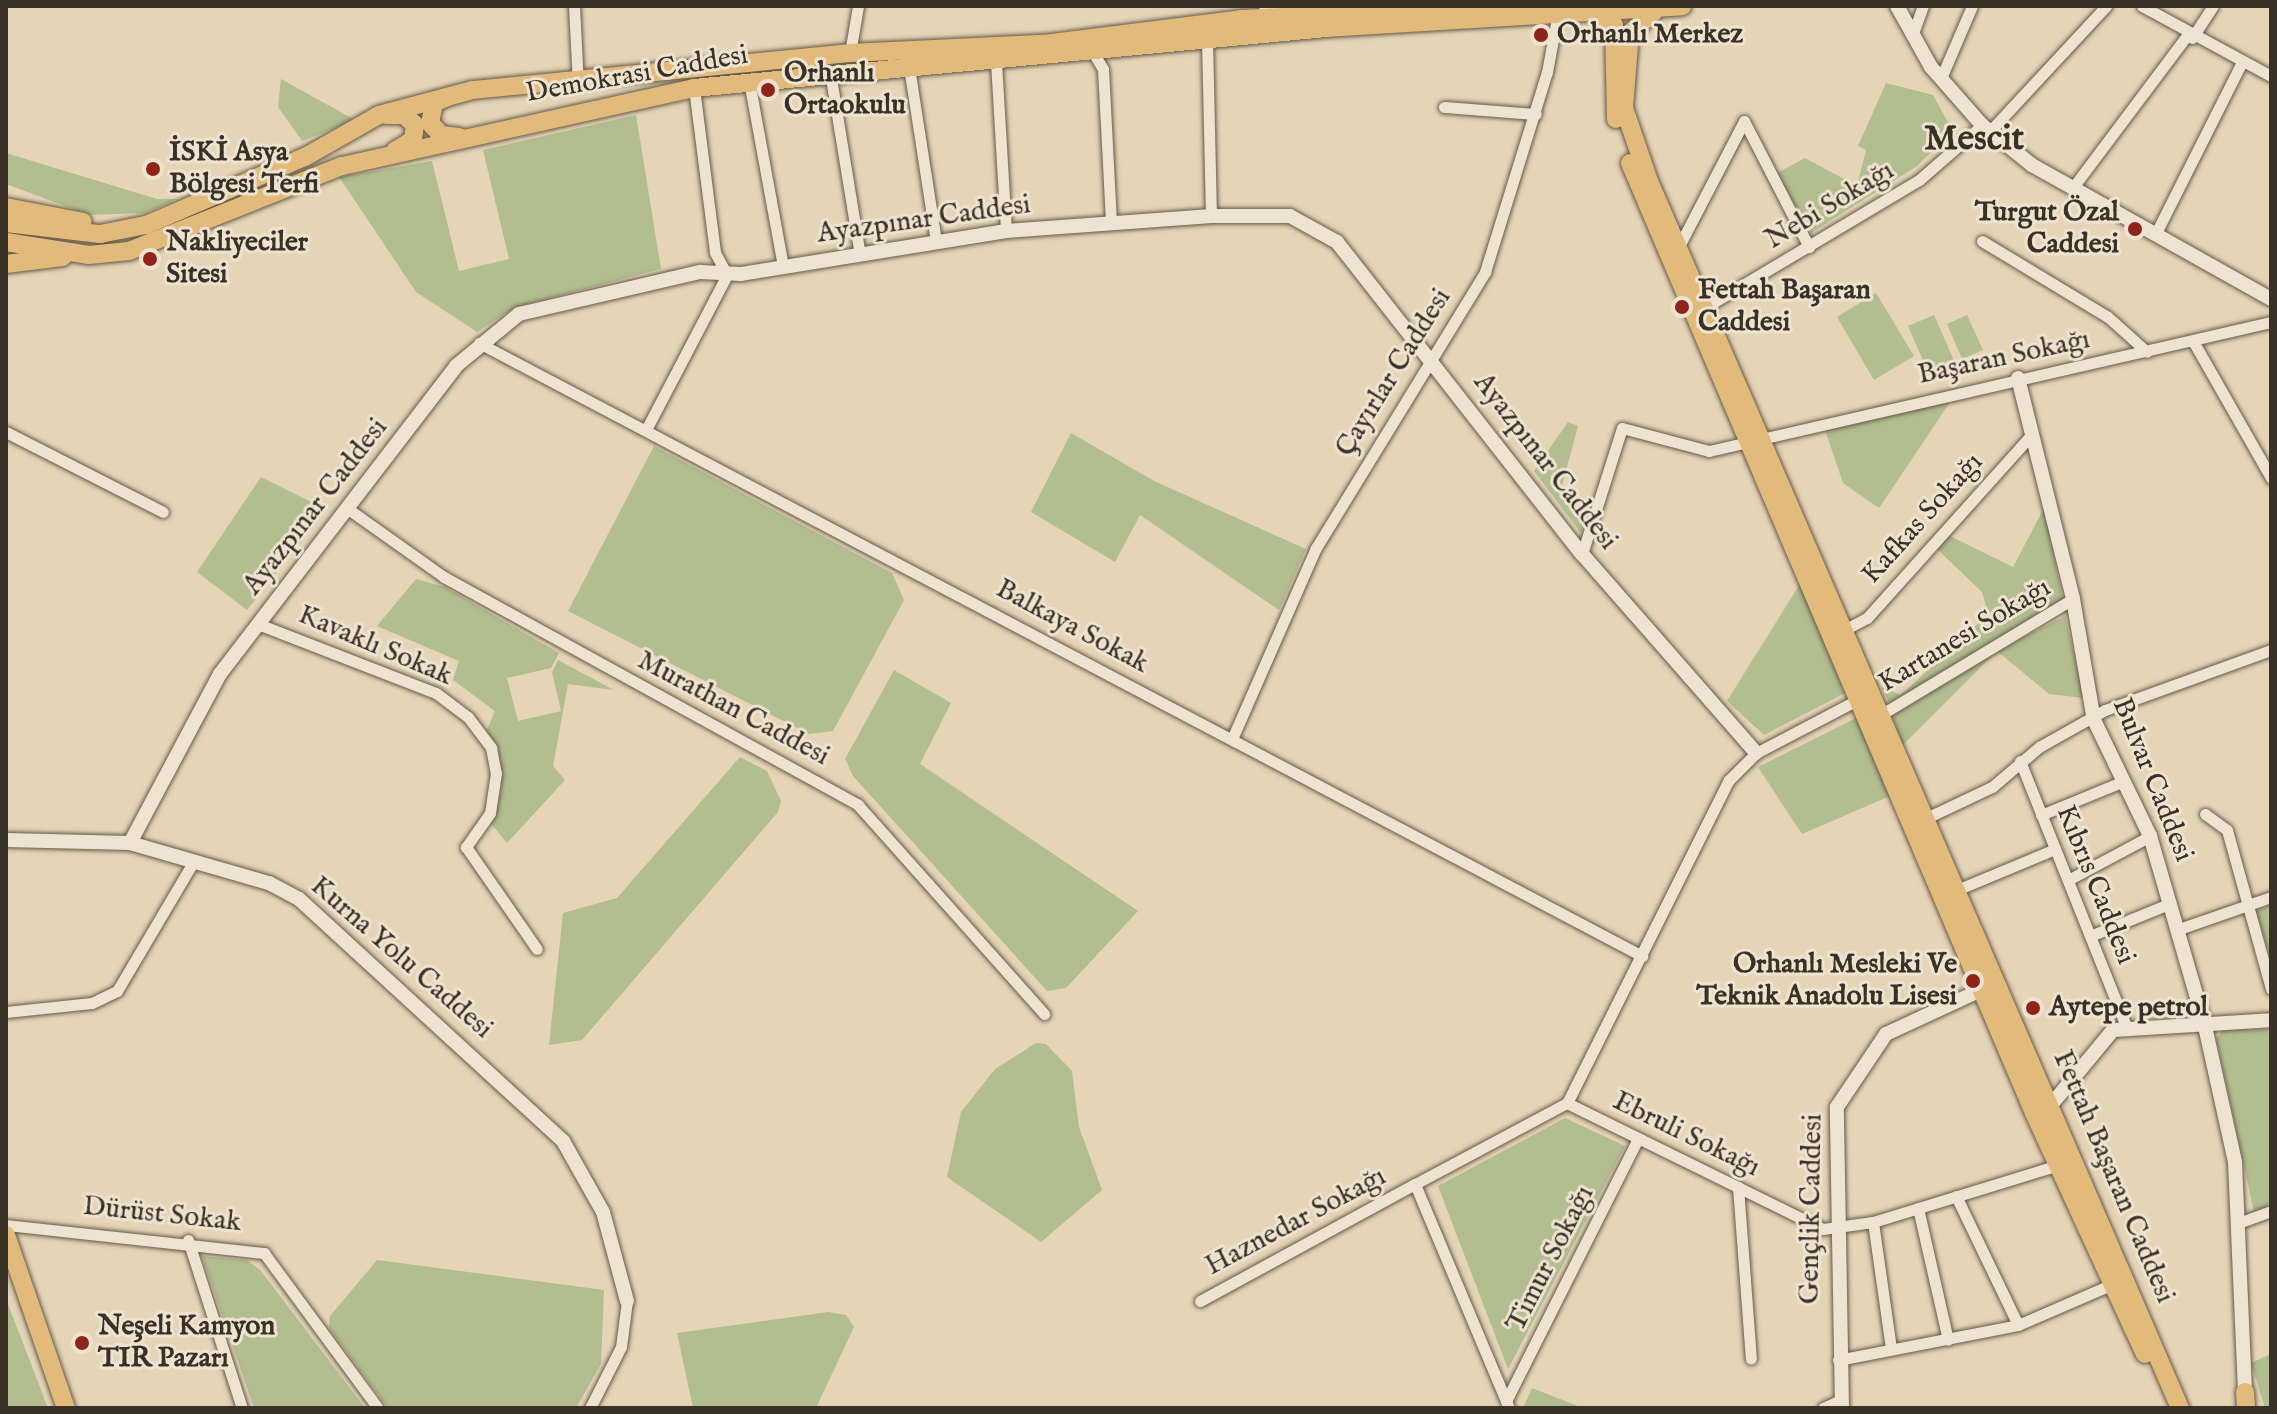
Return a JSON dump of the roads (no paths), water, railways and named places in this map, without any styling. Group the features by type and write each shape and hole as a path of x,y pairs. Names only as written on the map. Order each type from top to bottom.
{"main road":[{"name":"Demokrasi Caddesi","path":"6,223 100,234 146,225 407,104 473,90 578,84 850,53 1044,44 1333,10 1496,6"},
{"name":"Demokrasi Caddesi","path":"6,242 89,255 160,241 297,181 473,135 694,88 830,72 1094,54 1207,40 1557,18 1682,6"},
{"name":"Fettah Başaran Caddesi","path":"1614,41 1631,9"},
{"name":"Fettah Başaran Caddesi","path":"1662,9 1630,33 1624,108 1699,311"},
{"name":"Fettah Başaran Caddesi","path":"1589,13 1612,21 1616,119 1699,311 1882,714 1981,990 2058,1165 2115,1283 2168,1408"},
{"path":"473,90 434,103 429,116 441,135 473,135"},
{"path":"360,126 395,114 415,125 406,147 374,160"},
{"path":"6,207 146,225"},
{"path":"6,264 89,255"},
{"name":"Fettah Başaran Caddesi","path":"1755,436 1857,700 1919,822 1959,889 2180,1408"},
{"path":"6,1235 64,1408"},
{"path":"6,1272 64,1408"}],"street":[{"path":"574,6 578,84"},
{"path":"850,53 858,6"},
{"path":"1264,6 1295,15"},
{"path":"1897,6 1912,36 1941,78 1986,128 2074,186 2271,299"},
{"path":"1912,36 1923,6"},
{"path":"1941,78 1972,6"},
{"name":"Nebi Sokağı","path":"1699,311 1919,180 1986,128 2106,6"},
{"path":"2142,6 2190,36 2271,76"},
{"path":"2074,186 2213,6"},
{"name":"Çayırlar Caddesi","path":"1232,739 1316,548 1485,272 1536,114 1557,18"},
{"path":"1207,40 1211,216"},
{"path":"1094,54 1103,69 1111,223"},
{"path":"996,62 1006,231"},
{"path":"2157,231 2242,62"},
{"path":"909,67 936,241"},
{"path":"830,72 860,255"},
{"path":"749,81 783,267"},
{"path":"648,426 727,275 715,252 694,88"},
{"path":"1444,107 1536,114"},
{"path":"1678,248 1744,121 1809,247"},
{"name":"Ayazpınar Caddesi","path":"130,843 205,696 478,342 519,314 586,294 700,272 727,275 1006,231 1211,216 1290,216 1326,232 1582,554 1756,753"},
{"path":"1982,241 2108,317 2147,352"},
{"name":"Başaran Sokağı","path":"1582,554 1622,428 1709,451 1755,436 2147,352 2271,322"},
{"path":"2193,341 2271,478"},
{"name":"Balkaya Sokak","path":"478,342 648,426 1642,956"},
{"name":"Bulvar Caddesi","path":"2018,378 2073,599 2094,720 2150,836 2204,1022 2241,1222 2237,1319 2247,1403"},
{"path":"6,432 163,512"},
{"name":"Kafkas Sokağı","path":"1844,630 1867,618 2032,434"},
{"name":"Murathan Caddesi","path":"348,509 444,577 858,805 1044,1014"},
{"name":"Kartanesi Sokağı","path":"1882,714 2073,599"},
{"name":"Kavaklı Sokak","path":"258,624 436,693 468,717 491,748 496,773 490,813 466,847 537,949"},
{"path":"1919,822 1992,787 2020,761 2094,720 2105,710 2271,650"},
{"path":"1567,1103 1729,780 1756,753 1857,700"},
{"name":"Kıbrıs Caddesi","path":"2020,761 2126,1026"},
{"path":"2041,815 2124,781"},
{"path":"2205,814 2227,830 2271,989"},
{"path":"2068,880 2150,836"},
{"name":"Kurna Yolu Caddesi","path":"6,840 130,843 194,861 299,899 545,1123 596,1194 627,1301"},
{"path":"1959,889 2055,849"},
{"path":"6,1012 92,1003 117,991 194,861"},
{"path":"2179,929 2271,897"},
{"path":"2090,936 2171,903"},
{"name":"Gençlik Caddesi","path":"1841,1404 1834,1229 1834,1121 1855,1071 1886,1034 1981,990"},
{"path":"2051,1105 2067,1094 2101,1038 2126,1026 2271,1020"},
{"name":"Ebruli Sokağı","path":"1567,1103 1738,1187 1834,1229"},
{"name":"Haznedar Sokağı","path":"1200,1301 1567,1103"},
{"name":"Timur Sokağı","path":"1508,1404 1638,1138"},
{"path":"1834,1229 1873,1222 2058,1165"},
{"path":"1415,1184 1508,1404"},
{"path":"1738,1187 1751,1359"},
{"path":"1956,1196 2018,1325"},
{"path":"1918,1208 1948,1340"},
{"path":"2241,1222 2271,1211"},
{"path":"1873,1222 1891,1349"},
{"name":"Dürüst Sokak","path":"6,1225 188,1240 254,1249 273,1261 378,1408"},
{"path":"188,1240 242,1408"},
{"path":"1838,1360 2018,1325 2115,1283"},
{"path":"590,1408 621,1347 627,1301"},
{"path":"1823,1408 1841,1404"}],"place":[{"name":"Orhanlı Merkez","path":"1541,35"},
{"name":"Orhanlı Ortaokulu","path":"768,90"},
{"name":"İSKİ Asya Bölgesi Terfi","path":"153,169"},
{"name":"Turgut Özal Caddesi","path":"2135,229"},
{"name":"Nakliyeciler Sitesi","path":"150,259"},
{"name":"Fettah Başaran Caddesi","path":"1682,307"},
{"name":"Orhanlı Mesleki Ve Teknik Anadolu Lisesi","path":"1973,981"},
{"name":"Aytepe petrol","path":"2033,1008"},
{"name":"Neşeli Kamyon TIR Pazarı","path":"82,1343"}],"district":[{"name":"Mescit","path":"1974,140"}]}
